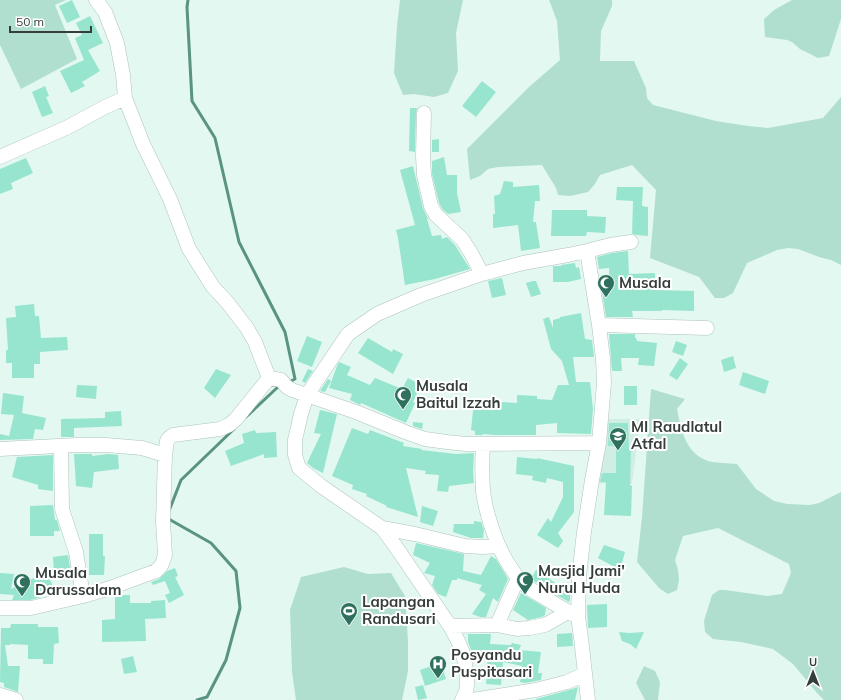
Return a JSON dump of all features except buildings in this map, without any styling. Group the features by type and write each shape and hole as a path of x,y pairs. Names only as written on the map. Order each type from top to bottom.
{"street":[{"path":"96,0 105,12 117,43 123,75 125,98 143,144 170,199 189,249 213,287 227,302 247,328 279,382 307,395 425,439 483,444 599,444"},
{"path":"0,156 68,127 125,98"},
{"path":"424,113 424,174 431,206 436,215 462,239 471,252 482,274"},
{"path":"462,700 466,692 467,685 466,665 458,641 450,626 396,547 382,528 321,486 299,468 295,454 295,440 300,414 307,395 348,334 377,314 421,295 482,274 523,263 631,242"},
{"path":"587,251 599,325 604,383 599,444 584,532 573,614 585,674 588,700"},
{"path":"599,325 707,328"},
{"path":"0,608 31,608 83,596 156,571 161,566 165,555 163,521 165,455 169,438 172,435 220,429 229,425 279,382"},
{"path":"0,450 77,444 142,448 165,455"},
{"path":"483,444 482,470 484,492 489,517 504,557 518,578 526,586 553,604 573,614"},
{"path":"61,446 62,509 76,552 83,596"},
{"path":"382,528 465,546 499,546"},
{"path":"497,625 518,578"},
{"path":"450,626 497,625 517,629 545,625 573,614"},
{"path":"472,700 536,690 567,682 585,674"},
{"path":"0,695 16,700"}],"shaded area":[{"path":"0,0 66,0 55,5 77,59 21,89 0,45"},
{"path":"400,0 463,0 456,33 458,71 448,93 434,97 414,94 403,95 394,73"},
{"path":"549,0 612,0 612,6 601,31 600,61 634,61 646,88 647,98 653,105 716,121 768,128 823,118 841,97 841,265 798,249 788,248 777,250 747,263 733,293 724,298 715,298 699,277 650,258 656,190 632,165 600,175 588,192 570,196 558,195 556,188 542,165 498,167 488,169 480,176 470,180 467,149 529,87 560,60 557,21"},
{"path":"792,0 841,0 841,19 829,56 818,58 800,49 792,42 787,40 765,37 764,19 774,10"},
{"path":"651,389 685,399 677,409 685,440 694,452 708,461 737,464 756,489 774,501 787,504 810,505 819,503 841,492 841,700 824,700 793,664 773,649 741,642 713,639 705,632 704,621 712,595 719,590 767,596 782,594 791,573 789,564 718,528 683,536 675,560 679,580 677,590 668,594 659,588 637,562 642,517"},
{"name":"MI Raudlatul Atfal","path":"605,419 640,419 632,484 593,483"},
{"name":"Lapangan Randusari","path":"344,567 368,574 391,573 405,596 408,671 402,700 296,700 292,672 290,610 301,577"},
{"path":"644,666 655,671 660,682 658,700 645,700 636,683"}],"waterway":[{"path":"188,0 187,7 192,101 215,138 239,242 285,332 295,379 289,382"},
{"path":"246,417 280,385"},
{"path":"169,511 181,480 234,429"},
{"path":"167,518 211,543 236,571 240,608 226,660 207,697 197,700"}],"place":[{"name":"Musala","path":"606,298"},
{"name":"Musala Baitul Izzah","path":"403,410"},
{"name":"MI Raudlatul Atfal","path":"618,451"},
{"name":"Masjid Jami' Nurul Huda","path":"525,595"},
{"name":"Musala Darussalam","path":"22,597"},
{"name":"Lapangan Randusari","path":"349,626"},
{"name":"Posyandu Puspitasari","path":"438,679"}]}
